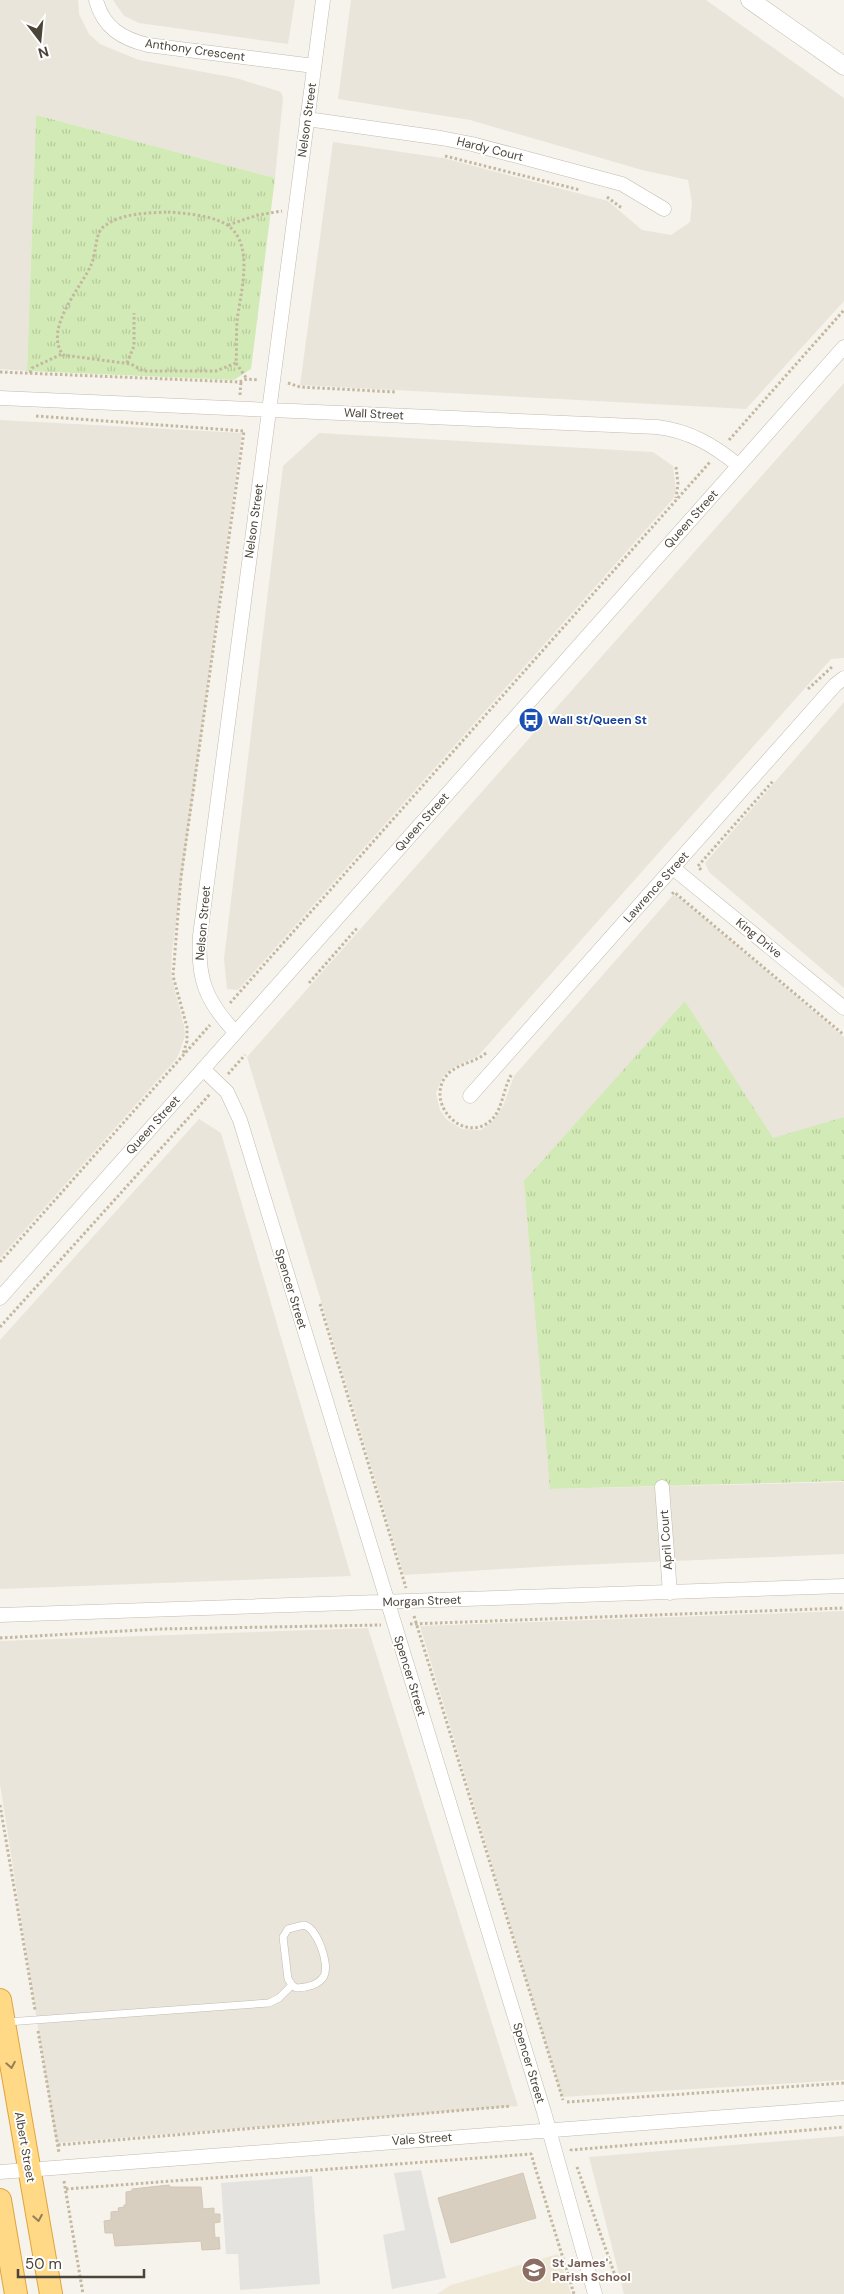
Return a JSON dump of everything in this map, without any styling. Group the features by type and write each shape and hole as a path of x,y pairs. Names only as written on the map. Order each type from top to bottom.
{"highway":[{"name":"Albert Street","path":"0,2000 51,2294"},
{"path":"0,2200 16,2294"}],"street":[{"name":"Anthony Crescent","path":"96,0 99,11 107,23 122,36 133,41 148,45 314,66"},
{"name":"Nelson Street","path":"235,1032 219,1015 206,991 200,966 199,944 323,0"},
{"path":"750,0 844,66"},
{"name":"Hardy Court","path":"307,119 472,144 622,184 664,209"},
{"name":"Queen Street","path":"0,1298 844,347"},
{"name":"Wall Street","path":"0,398 658,427 686,432 720,450 738,465"},
{"name":"Lawrence Street","path":"470,1096 837,683 844,678"},
{"name":"King Drive","path":"673,868 844,1008"},
{"name":"Spencer Street","path":"203,1069 220,1084 230,1097 240,1120 550,2129 595,2294"},
{"name":"April Court","path":"662,1487 670,1593"},
{"name":"Morgan Street","path":"0,1615 844,1586"},
{"name":"Vale Street","path":"0,2172 844,2108"}],"lane":[{"path":"306,1925 316,1935 325,1961 325,1972 321,1979 315,1983 298,1988 292,1986 287,1973 283,1935 288,1929 306,1925"},
{"path":"4,2022 269,2003 279,1998 292,1986"}],"path":[{"path":"443,155 582,191"},
{"path":"600,195 612,199 623,209"},
{"path":"62,354 59,339 61,318 90,266 99,232 106,224 119,218 136,215 168,212 194,215 228,225 234,230 240,242 244,268 237,319 236,364 247,379"},
{"path":"228,225 272,212 295,212"},
{"path":"0,1262 844,310"},
{"path":"127,363 134,346 134,313"},
{"path":"30,373 30,369 62,354 78,358 127,363 143,371 204,372 221,370 236,364"},
{"path":"0,372 239,382 247,379 286,382 300,387 396,392"},
{"path":"27,416 244,431 181,877 173,976 187,1027 187,1041 182,1056"},
{"path":"676,467 678,484 676,500"},
{"path":"698,866 774,779"},
{"path":"668,899 674,892 844,1035"},
{"path":"310,983 358,927"},
{"path":"488,1051 477,1060 453,1070 443,1081 440,1091 442,1108 456,1123 477,1127 488,1122 501,1105 508,1080 518,1066"},
{"path":"0,1327 245,1056"},
{"path":"320,1304 416,1624 565,2101 844,2083"},
{"path":"0,1638 158,1630 394,1625 844,1608"},
{"path":"0,1805 83,2294"},
{"path":"58,2144 511,2106"},
{"path":"618,2284 571,2150 844,2127"},
{"path":"66,2189 531,2154 574,2294"}],"shaded area":[{"path":"0,0 78,0 79,14 89,34 100,44 139,60 236,78 281,92 283,98 275,178 36,115 27,371 0,369"},
{"path":"113,0 295,0 288,44 139,23 124,16"},
{"path":"351,0 706,0 844,98 844,301 746,409 300,385 333,142 443,158 608,201 642,230 671,235 690,222 692,203 688,180 642,170 470,120 338,99"},
{"path":"844,383 844,658 831,659 478,1056 454,1067 443,1076 436,1093 440,1110 447,1120 462,1129 481,1130 493,1121 503,1106 514,1076 673,895 679,897 844,1037 844,1117 773,1139 685,1001 550,1489 844,1482 844,1554 553,1566 404,1575 247,1057"},
{"path":"0,420 242,433 172,952 171,975 185,1035 177,1058 0,1258"},
{"path":"319,433 653,452 673,466 676,490 673,499 238,990 227,989 224,959 283,466"},
{"path":"844,702 844,988 709,872 705,863"},
{"path":"199,1119 221,1133 351,1576 0,1589 0,1340"},
{"path":"844,1611 844,2080 562,2097 420,1626"},
{"path":"368,1628 518,2106 56,2143 0,1784 0,1641"},
{"path":"844,2136 844,2294 624,2294 589,2157"},
{"path":"421,2170 446,2278 392,2289 383,2235 405,2230 394,2173"},
{"path":"312,2176 320,2284 240,2290 238,2254 226,2254 221,2183"},
{"name":"St James' Parish School","path":"558,2254 571,2294 437,2294 451,2285"}],"green space":[{"path":"36,115 275,178 251,369 234,380 27,371"},
{"path":"685,1001 773,1138 844,1117 844,1481 550,1489 524,1181"}],"building":[{"path":"523,2173 536,2218 451,2243 438,2198"},
{"path":"169,2185 170,2187 201,2187 203,2209 214,2208 214,2214 220,2214 220,2222 214,2223 215,2238 219,2237 220,2249 202,2250 201,2241 115,2246 113,2233 105,2233 104,2221 111,2220 111,2212 119,2211 118,2208 126,2205 126,2192 132,2191 132,2189"}],"place":[{"name":"Wall St/Queen St","path":"531,720"},
{"name":"St James' Parish School","path":"534,2270"}]}
